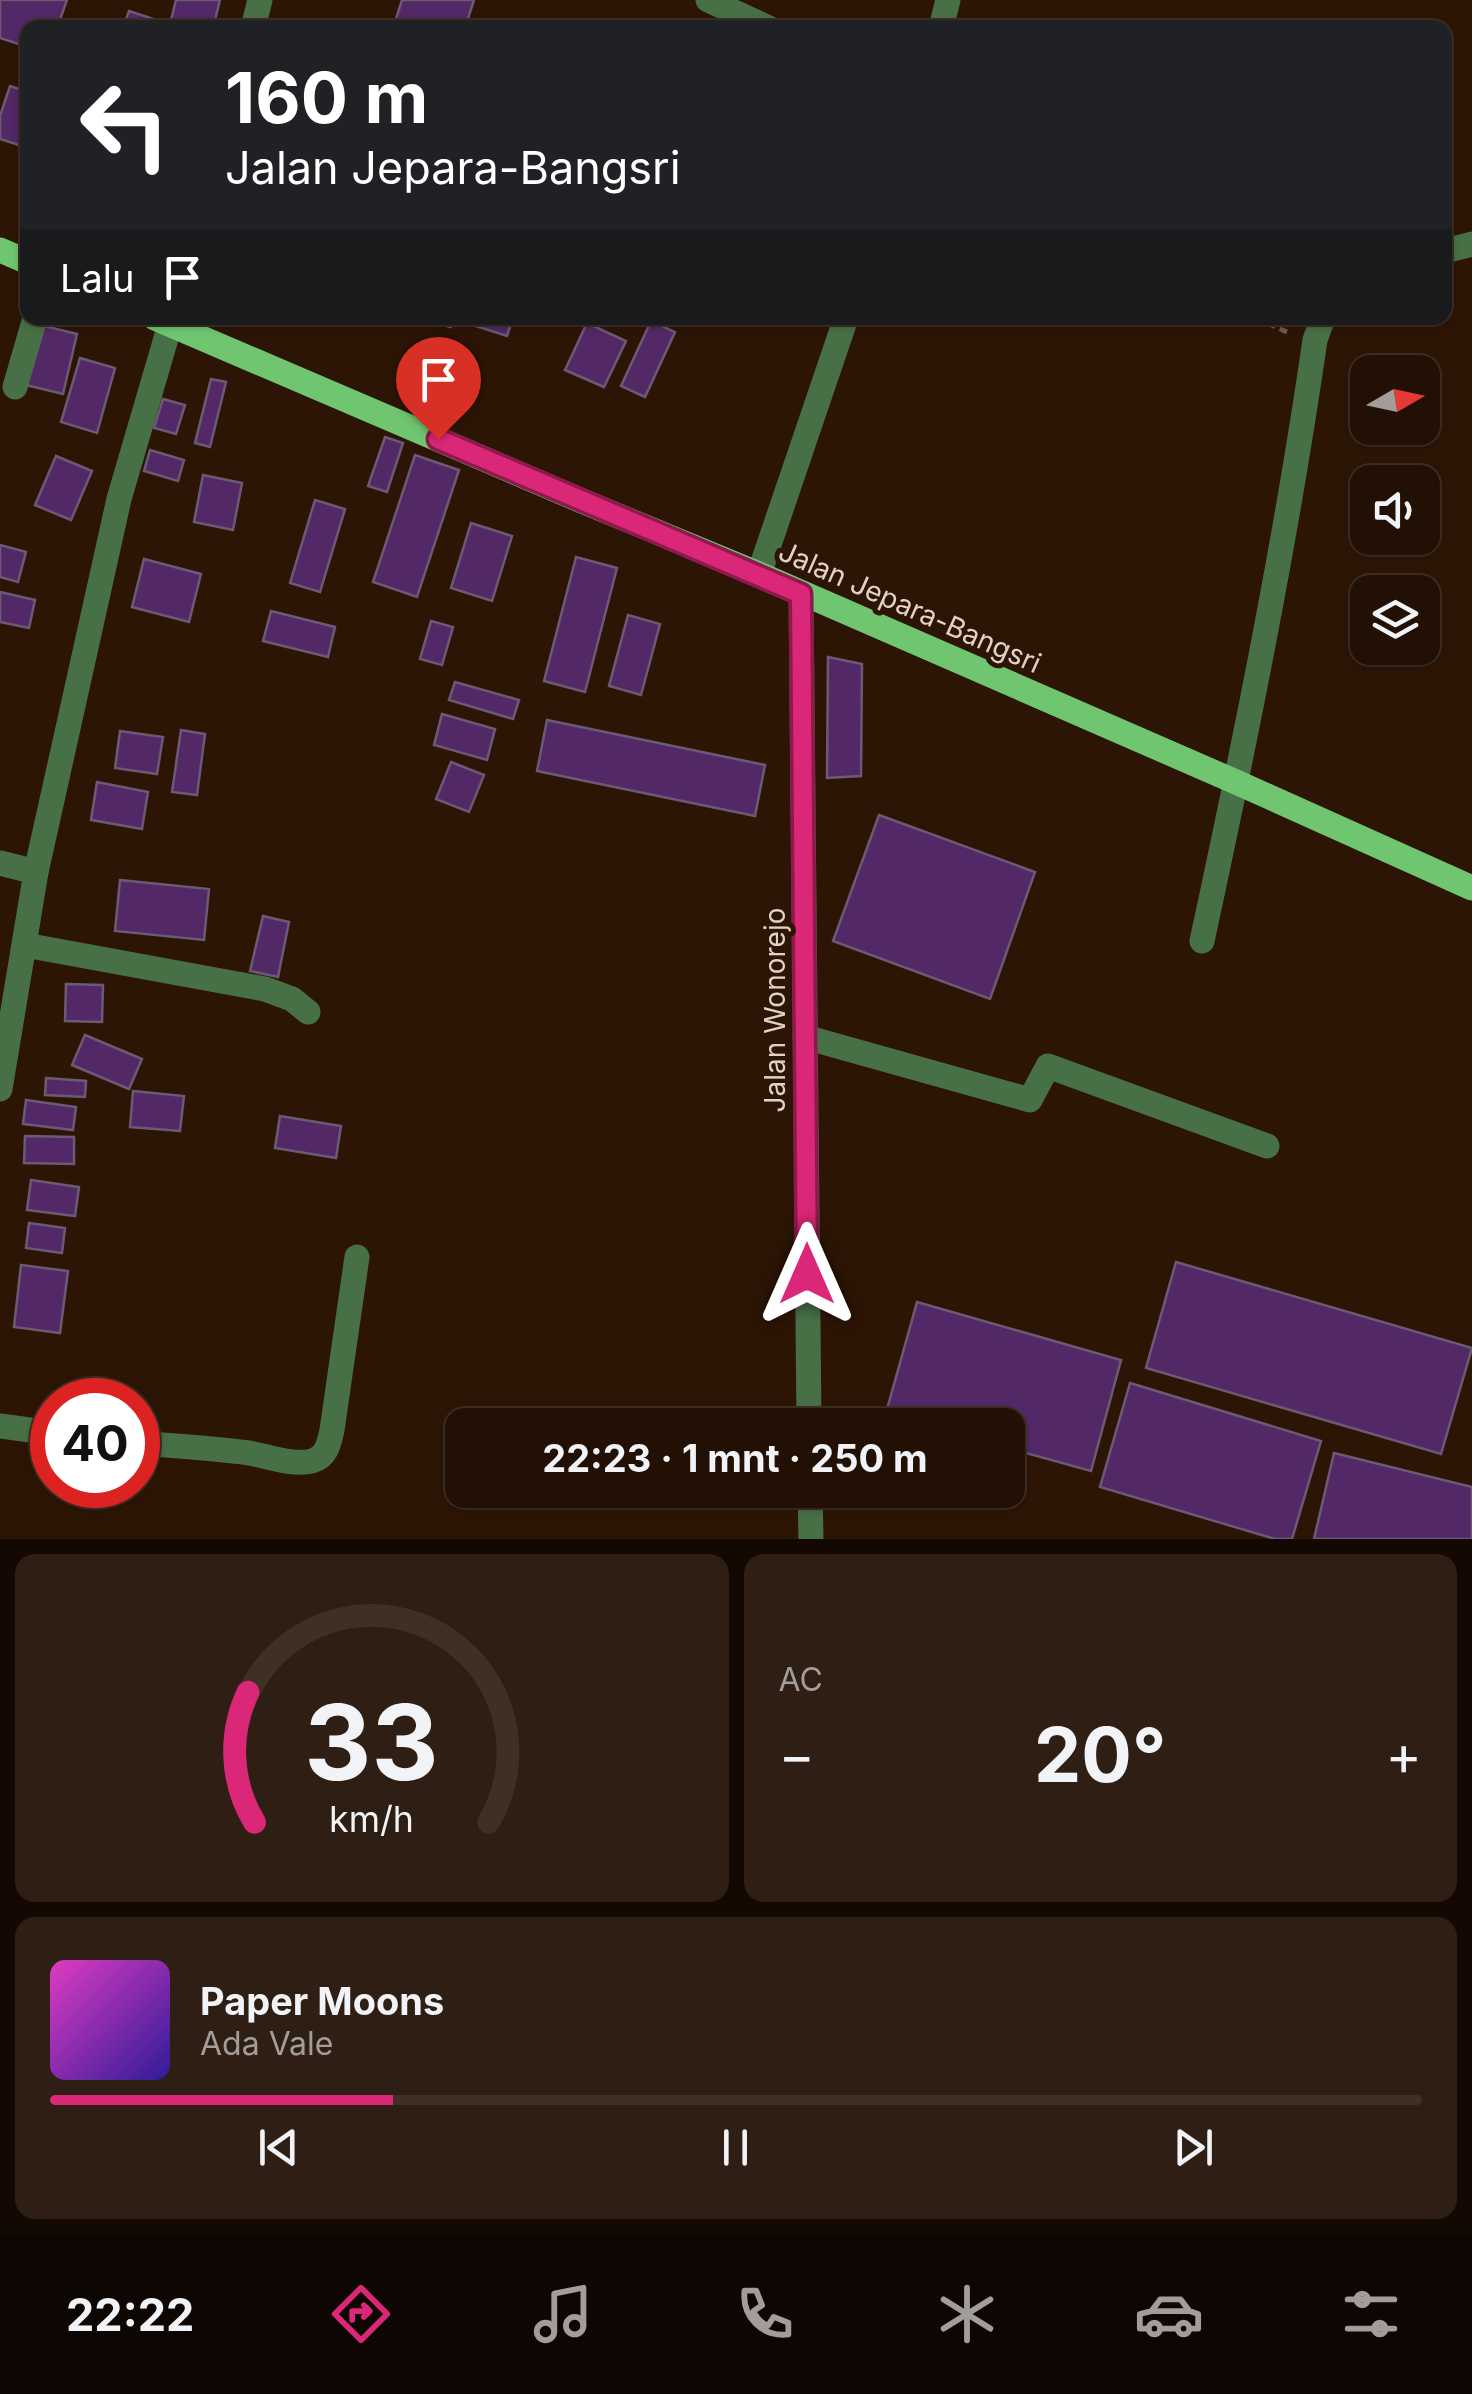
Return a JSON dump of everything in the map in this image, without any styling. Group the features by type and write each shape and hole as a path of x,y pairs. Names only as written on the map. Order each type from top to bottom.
{"main road":[{"name":"Jalan Jepara-Bangsri","path":"177,325 759,574 1472,888"}],"street":[{"path":"708,0 752,20"},
{"path":"15,387 33,325"},
{"path":"0,1089 36,872 119,499 165,325"},
{"path":"759,574 844,325"},
{"path":"1202,941 1236,782 1321,325"},
{"name":"Jalan Wonorejo","path":"801,594 809,1408"},
{"path":"0,863 36,872"},
{"path":"25,945 265,988 287,996 308,1012"},
{"path":"805,1037 1030,1100 1048,1066 1268,1146"},
{"path":"160,1445 296,1462 314,1461 321,1456 332,1430 358,1257"},
{"path":"0,1426 30,1431"},
{"path":"810,1508 811,1539"}],"path":[{"path":"1271,325 1315,345"}],"building":[{"path":"0,0 67,0 60,20 20,20 20,44 0,38"},
{"path":"176,0 220,0 215,20 171,20"},
{"path":"402,0 474,0 468,20 396,20"},
{"path":"129,11 157,20 126,20"},
{"path":"10,86 20,89 20,145 0,139 0,116"},
{"path":"40,325 77,334 63,394 26,385"},
{"path":"472,325 511,325 507,336"},
{"path":"586,325 626,341 604,387 565,370"},
{"path":"649,325 675,332 645,397 621,386"},
{"path":"80,358 115,368 97,433 61,422"},
{"path":"211,379 226,382 210,447 195,443"},
{"path":"163,399 185,405 176,434 154,428"},
{"path":"385,437 403,443 387,492 368,486"},
{"path":"150,450 184,460 178,481 144,471"},
{"path":"415,455 459,470 417,597 373,582"},
{"path":"56,456 92,471 71,520 35,505"},
{"path":"203,475 242,483 233,530 194,522"},
{"path":"315,500 345,509 320,592 290,583"},
{"path":"471,523 512,536 492,601 451,588"},
{"path":"0,545 26,552 18,582 0,577"},
{"path":"576,557 617,568 585,692 544,681"},
{"path":"144,559 201,574 189,622 132,607"},
{"path":"0,592 35,600 29,628 0,622"},
{"path":"271,611 335,627 328,657 263,641"},
{"path":"628,615 660,624 641,695 609,686"},
{"path":"431,621 453,627 442,665 420,659"},
{"path":"828,657 862,664 861,776 827,778"},
{"path":"455,682 519,700 513,719 449,700"},
{"path":"442,714 495,729 487,760 434,745"},
{"path":"547,720 765,765 755,816 537,771"},
{"path":"181,730 205,734 197,795 172,792"},
{"path":"120,731 163,737 157,774 115,768"},
{"path":"451,762 484,775 469,812 436,799"},
{"path":"97,782 148,792 142,829 91,820"},
{"path":"879,815 1035,872 990,999 833,941"},
{"path":"120,880 209,889 204,940 115,931"},
{"path":"263,916 289,922 278,977 250,971"},
{"path":"66,984 103,985 102,1022 65,1021"},
{"path":"85,1035 142,1059 129,1089 72,1065"},
{"path":"46,1078 86,1081 85,1097 45,1095"},
{"path":"133,1091 184,1096 180,1131 130,1127"},
{"path":"26,1100 76,1107 73,1130 23,1124"},
{"path":"280,1116 341,1126 336,1158 275,1148"},
{"path":"25,1136 74,1137 74,1164 24,1163"},
{"path":"31,1180 79,1187 75,1216 27,1210"},
{"path":"29,1223 65,1228 62,1253 26,1248"},
{"path":"1176,1262 1472,1348 1441,1454 1146,1368"},
{"path":"21,1265 68,1271 60,1333 14,1327"},
{"path":"917,1302 1121,1360 1091,1471 1025,1453 1025,1408 887,1408"},
{"path":"1130,1383 1321,1441 1292,1539 1275,1539 1100,1487"},
{"path":"1334,1453 1472,1487 1472,1539 1314,1539"}],"route":[{"path":"438,439 801,594 807,1274"}]}
